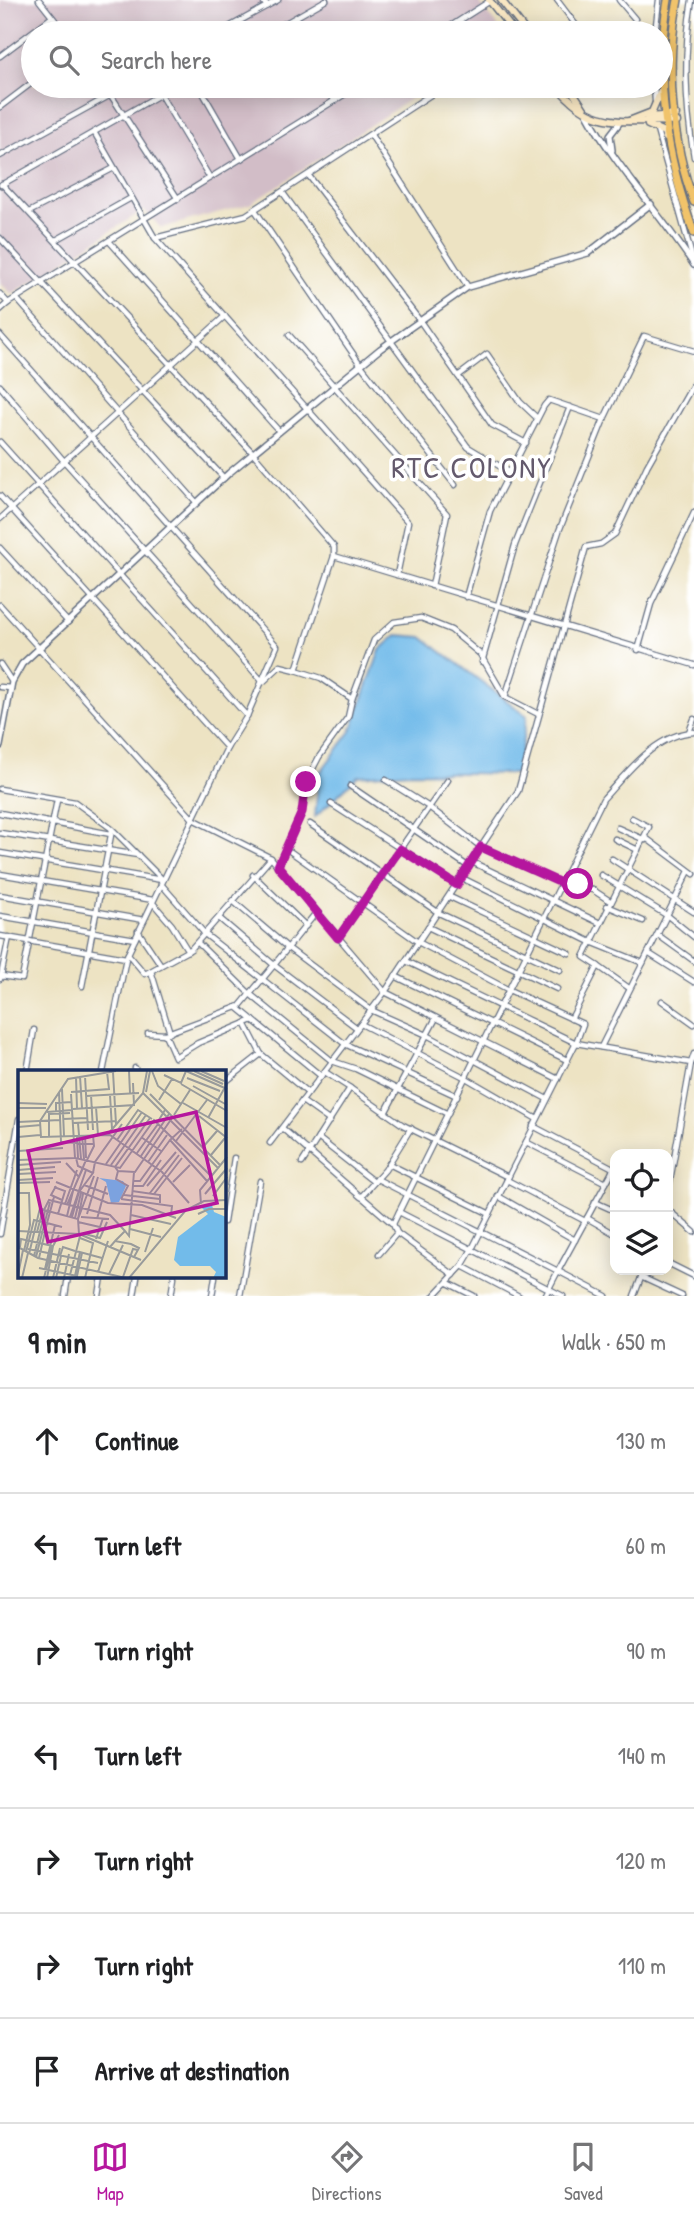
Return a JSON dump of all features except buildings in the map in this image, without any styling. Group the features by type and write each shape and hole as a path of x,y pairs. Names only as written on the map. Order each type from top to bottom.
{"highway":[{"path":"666,21 668,0"},
{"path":"678,0 673,48 676,119 685,172 694,202"},
{"path":"660,98 680,195 694,233"}],"main road":[{"path":"501,0 518,21"},
{"path":"489,1 505,21"},
{"path":"567,98 572,104 598,117 624,122 676,119"},
{"path":"579,98 585,110"},
{"path":"642,121 655,107 656,98"},
{"path":"655,121 664,132 668,143"}],"street":[{"path":"39,0 55,21"},
{"path":"262,0 267,6"},
{"path":"240,21 278,0"},
{"path":"291,21 326,0"},
{"path":"556,0 573,21"},
{"path":"619,0 635,19"},
{"path":"656,21 659,0"},
{"path":"692,0 685,48 687,114 694,157"},
{"path":"458,21 489,1"},
{"path":"47,21 52,17"},
{"path":"0,56 21,40"},
{"path":"0,107 21,91"},
{"path":"0,156 106,98"},
{"path":"114,98 178,198"},
{"path":"153,98 1,185 76,261 253,453 334,547 334,556 296,670"},
{"path":"162,98 210,178"},
{"path":"206,98 242,159"},
{"path":"0,310 338,98"},
{"path":"155,238 246,215 426,98"},
{"path":"655,107 655,121 694,265"},
{"path":"585,110 617,163 651,204 694,265"},
{"path":"617,163 610,135 624,122"},
{"path":"94,132 155,238 408,522 397,575"},
{"path":"371,135 468,287"},
{"path":"29,212 114,168"},
{"path":"309,176 421,321 492,425 526,443"},
{"path":"283,193 468,447 511,473"},
{"path":"56,240 131,198"},
{"path":"0,746 2,723 12,685 22,664 224,478 307,407 360,364 468,287 588,253 651,204"},
{"path":"255,210 360,364 454,485"},
{"path":"0,238 224,478"},
{"path":"109,241 279,431"},
{"path":"0,294 8,303"},
{"path":"16,298 197,503"},
{"path":"0,519 225,316"},
{"path":"0,335 277,646 247,716 228,748 127,956 103,1070"},
{"path":"289,335 447,513 432,586"},
{"path":"505,698 559,531 604,419 644,337 694,351"},
{"path":"458,376 487,354 520,402 537,418"},
{"path":"270,1143 385,992 518,791 586,547 601,544 615,534 647,466 694,383"},
{"path":"0,386 263,682"},
{"path":"466,597 490,511 548,400 604,419"},
{"path":"482,663 515,545 570,407"},
{"path":"0,442 247,716"},
{"path":"0,496 228,748"},
{"path":"638,650 651,604 694,513"},
{"path":"0,548 68,622"},
{"path":"334,556 531,618 694,665"},
{"path":"0,605 193,819 271,858 385,992 558,1079"},
{"path":"278,866 302,812 306,782 318,757 348,717 374,640 394,622 421,618 452,630 480,654 482,663 505,698 538,714"},
{"path":"0,664 12,685"},
{"path":"263,682 280,666 321,678 352,699"},
{"path":"0,687 12,685"},
{"path":"393,1224 603,799 628,771 666,739 691,732 694,719"},
{"path":"386,780 429,807 481,847 561,883 593,890 609,904 643,921"},
{"path":"338,938 448,780"},
{"path":"350,786 471,864 600,923"},
{"path":"0,789 75,802 138,856 205,935 345,1044 457,1096"},
{"path":"9,937 0,977 22,979 57,800"},
{"path":"331,804 457,885"},
{"path":"0,813 111,832"},
{"path":"629,988 584,957 609,904 645,839 649,827 632,818"},
{"path":"310,824 384,872 439,913 560,970"},
{"path":"601,1048 629,988 691,872 645,839 618,828"},
{"path":"82,986 111,832"},
{"path":"0,833 138,856"},
{"path":"615,839 638,850"},
{"path":"292,852 418,942 509,990 583,1024 481,1233 462,1266 434,1296"},
{"path":"0,853 162,882"},
{"path":"0,936 127,956 145,974 198,943 253,875 271,858"},
{"path":"611,859 694,912"},
{"path":"0,874 153,901 188,951"},
{"path":"253,875 306,926"},
{"path":"601,875 668,916 694,937"},
{"path":"462,878 591,942 643,963"},
{"path":"0,895 144,920"},
{"path":"450,897 569,953"},
{"path":"233,901 288,948 371,1010 427,1035 547,1099"},
{"path":"148,1033 168,1033 237,1007 316,914"},
{"path":"0,916 135,939"},
{"path":"219,918 274,965 359,1026 418,1052 537,1119"},
{"path":"428,927 557,989"},
{"path":"138,931 161,965"},
{"path":"658,935 694,961"},
{"path":"198,943 250,994 332,1061 398,1088 448,1114"},
{"path":"648,953 694,982"},
{"path":"406,961 576,1043 691,1063"},
{"path":"571,1019 598,966"},
{"path":"151,971 175,1057 198,1043 253,1020"},
{"path":"395,976 567,1060"},
{"path":"662,1001 694,1024"},
{"path":"237,1007 323,1074 350,1088 411,1129 610,1232"},
{"path":"385,1112 436,1018"},
{"path":"245,1023 261,1054 308,1093"},
{"path":"27,1070 34,1030"},
{"path":"226,1081 261,1054"},
{"path":"673,1164 694,1054"},
{"path":"302,1163 350,1088"},
{"path":"302,1101 330,1121"},
{"path":"0,1234 18,1125"},
{"path":"533,1126 610,1166"},
{"path":"282,1128 393,1224 397,1233 454,1275"},
{"path":"362,1197 389,1164 411,1129"},
{"path":"318,1138 376,1181 606,1296"},
{"path":"526,1142 606,1183"},
{"path":"226,1209 234,1158"},
{"path":"389,1164 490,1214"},
{"path":"545,1296 610,1177"},
{"path":"240,1296 260,1181"},
{"path":"498,1196 575,1240"},
{"path":"595,1202 610,1210"},
{"path":"399,1212 563,1296"},
{"path":"670,1212 694,1233"},
{"path":"379,1254 397,1233"},
{"path":"462,1266 519,1296"},
{"path":"673,1266 694,1276"},
{"path":"642,1296 635,1294 641,1277 682,1296"},
{"path":"448,1283 474,1296"}],"shaded area":[{"path":"0,0 477,0 494,21 21,21 21,98 412,98 250,204 161,228 144,210 12,294 0,283"}],"water":[{"path":"397,635 422,637 527,716 517,774 409,772 358,776 315,817 319,774 351,731 380,650"}],"district":[{"name":"RTC COLONY","path":"472,467"}],"route":[{"path":"306,782 302,812 278,866 338,938 400,849 457,885 481,847 561,883 578,884"}]}
